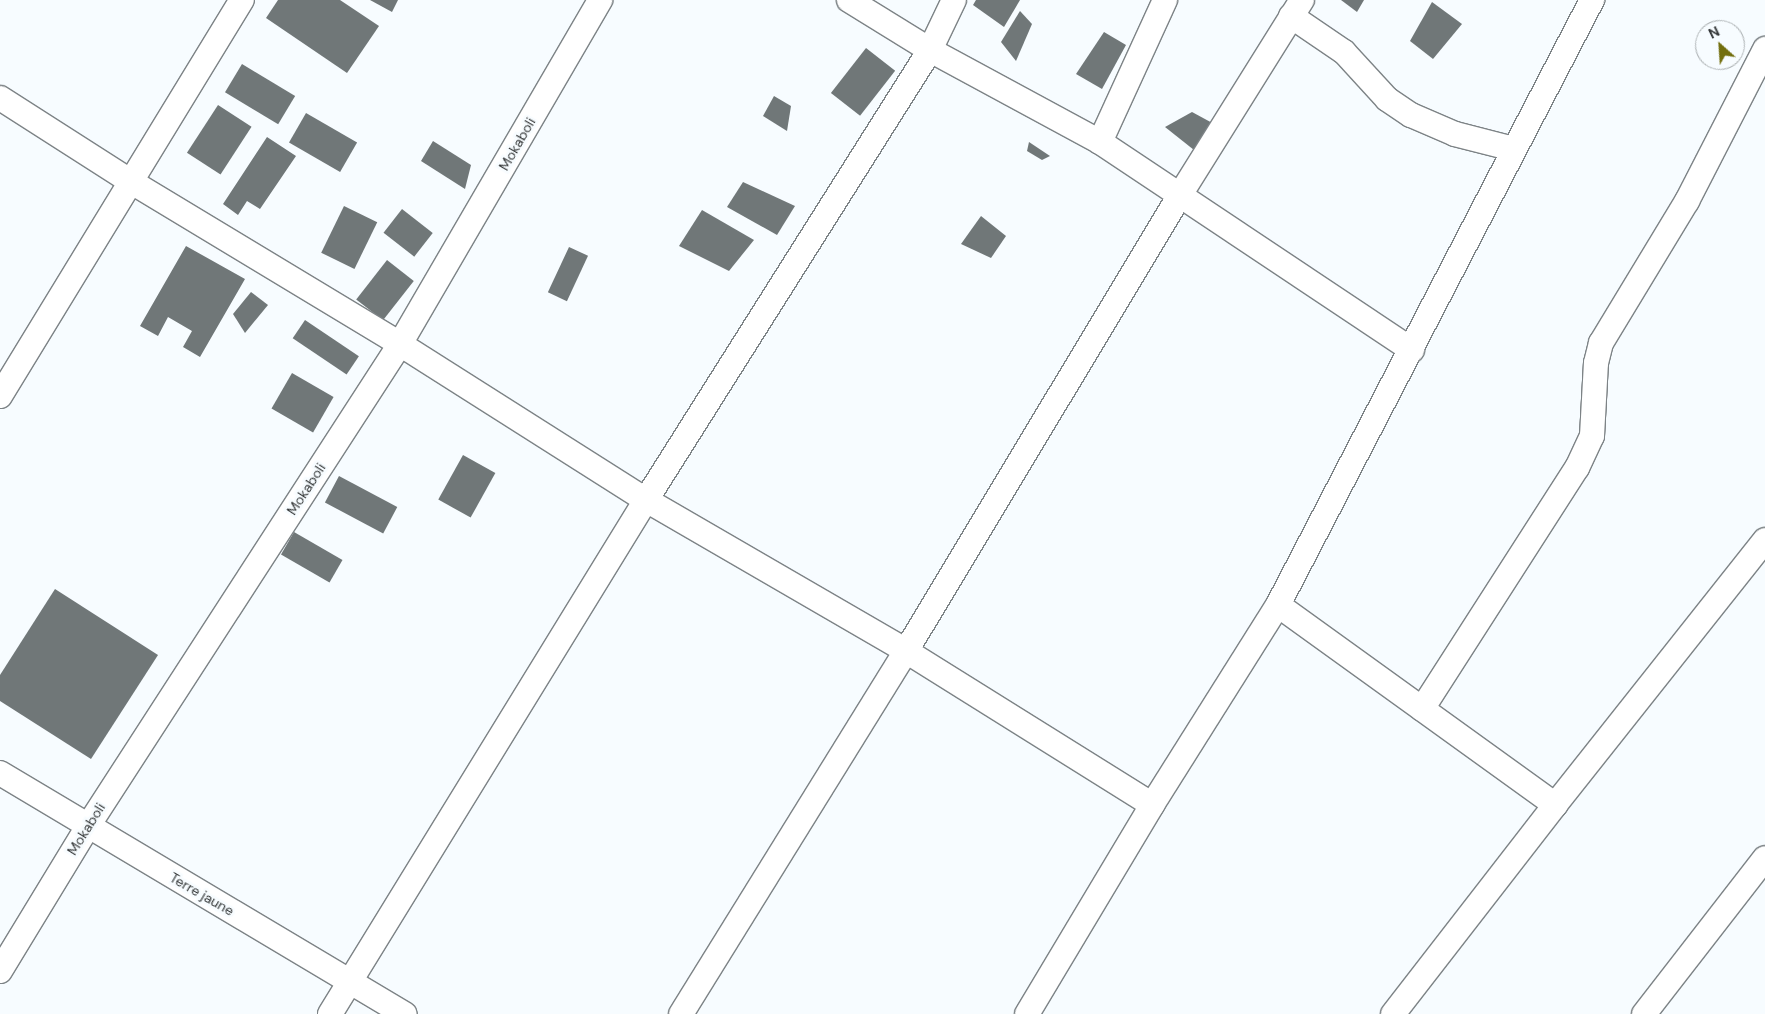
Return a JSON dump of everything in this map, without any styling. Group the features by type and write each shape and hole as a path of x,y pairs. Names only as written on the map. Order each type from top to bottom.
{"street":[{"path":"0,396 130,180 242,0"},
{"name":"Mokaboli","path":"0,972 88,826 400,344 600,0"},
{"path":"849,0 930,50 1100,142 1412,350"},
{"path":"330,1014 646,500 930,50 954,0"},
{"path":"1100,142 1165,0"},
{"path":"1027,1014 1152,805 1278,605 1592,0"},
{"path":"681,1014 906,651 1180,196 1297,8 1344,52 1387,99 1411,116 1455,134 1514,149"},
{"path":"1422,709 1577,468 1592,436 1596,363 1602,343 1687,200 1765,49"},
{"path":"0,98 130,180 400,344 646,500 906,651 1152,805"},
{"path":"1394,1014 1554,805 1765,540"},
{"path":"1278,605 1554,805"},
{"name":"Terre jaune","path":"0,773 405,1014"},
{"path":"1644,1014 1765,858"}],"building":[{"path":"278,0 340,0 379,26 347,73 266,18"},
{"path":"370,0 398,0 392,12"},
{"path":"976,0 1020,0 1004,27 973,5"},
{"path":"1341,0 1364,0 1357,12"},
{"path":"1432,2 1462,24 1433,59 1410,41"},
{"path":"1020,11 1032,24 1016,61 1001,42"},
{"path":"1104,32 1126,45 1102,89 1076,74"},
{"path":"866,48 895,71 860,116 831,93"},
{"path":"242,64 295,96 278,124 225,92"},
{"path":"774,96 791,106 787,131 763,116"},
{"path":"218,105 252,127 221,175 187,153"},
{"path":"1192,112 1216,125 1194,150 1165,127"},
{"path":"306,113 357,142 340,172 289,142"},
{"path":"267,137 296,156 260,209 247,201 238,215 223,204"},
{"path":"433,141 471,165 465,189 421,161"},
{"path":"1029,142 1050,156 1042,160 1027,151"},
{"path":"743,182 795,206 777,235 727,207"},
{"path":"344,206 377,222 354,269 321,253"},
{"path":"402,209 433,233 414,257 384,233"},
{"path":"702,210 754,240 729,271 679,246"},
{"path":"981,216 1006,236 991,258 961,244"},
{"path":"186,246 245,279 200,357 183,347 192,331 168,317 158,336 140,326"},
{"path":"569,247 588,256 567,301 548,292"},
{"path":"387,260 414,281 383,320 356,299"},
{"path":"251,292 268,305 245,333 233,314"},
{"path":"305,320 359,356 347,375 293,338"},
{"path":"292,373 334,397 313,433 272,409"},
{"path":"463,455 495,473 471,518 438,500"},
{"path":"339,476 397,507 383,533 325,502"},
{"path":"294,532 342,560 329,583 281,555"},
{"path":"55,589 158,655 91,759 0,701 0,675"}]}
